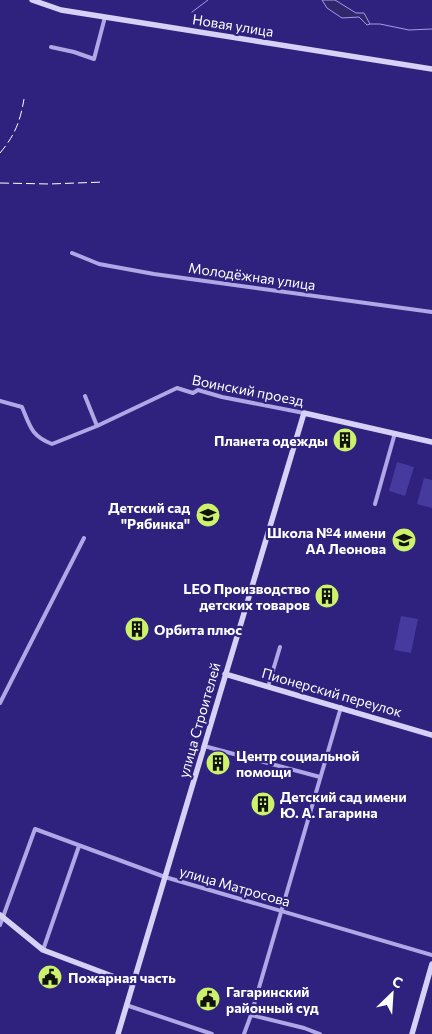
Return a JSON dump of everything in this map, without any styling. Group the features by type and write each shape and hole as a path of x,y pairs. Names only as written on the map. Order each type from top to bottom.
{"main road":[{"name":"Новая улица","path":"32,0 61,10 432,69"},
{"name":"Воинский проезд","path":"304,413 432,442"},
{"name":"улица Строителей","path":"118,1034 304,413"},
{"name":"Пионерский переулок","path":"225,674 432,735"},
{"path":"2,916 43,950 133,984"},
{"path":"412,1034 432,964"}],"street":[{"path":"51,47 94,59 105,17"},
{"name":"Молодёжная улица","path":"72,253 99,264 145,272 432,312"},
{"name":"Воинский проезд","path":"0,400 22,407 34,434 41,440 52,444 97,426 177,388 193,393 198,390 222,397 304,413"},
{"path":"85,396 97,426"},
{"path":"375,504 395,433"},
{"path":"0,703 84,538"},
{"path":"268,687 280,647"},
{"path":"244,1034 341,707"},
{"path":"204,746 320,777"},
{"name":"улица Матросова","path":"2,916 35,829 165,877 432,955"},
{"path":"43,950 79,846"},
{"path":"0,925 2,916"},
{"path":"126,1005 212,1034"},
{"path":"250,1015 304,1028 320,1034"}],"shaded area":[{"path":"322,0 335,0 356,13 364,13 370,24 367,25 359,17 342,18 327,8"},
{"path":"397,462 414,467 405,496 389,491"},
{"path":"424,478 432,480 432,508 417,504"},
{"path":"401,616 418,619 411,653 394,650"}],"waterway":[{"path":"192,12 208,0"},
{"path":"370,24 380,24 409,30 432,29"}],"railway":[{"path":"0,153 16,128 24,99"},
{"path":"0,183 104,182"}],"place":[{"name":"Планета одежды","path":"345,440"},
{"name":"Детский сад \"Рябинка\"","path":"208,515"},
{"name":"Школа №4 имени АА Леонова","path":"404,540"},
{"name":"LEO Производство детских товаров","path":"327,596"},
{"name":"Орбита плюс","path":"137,629"},
{"name":"Центр социальной помощи","path":"218,763"},
{"name":"Детский сад имени Ю. А. Гагарина","path":"263,804"},
{"name":"Пожарная часть","path":"50,977"},
{"name":"Гагаринский районный суд","path":"208,999"}]}
